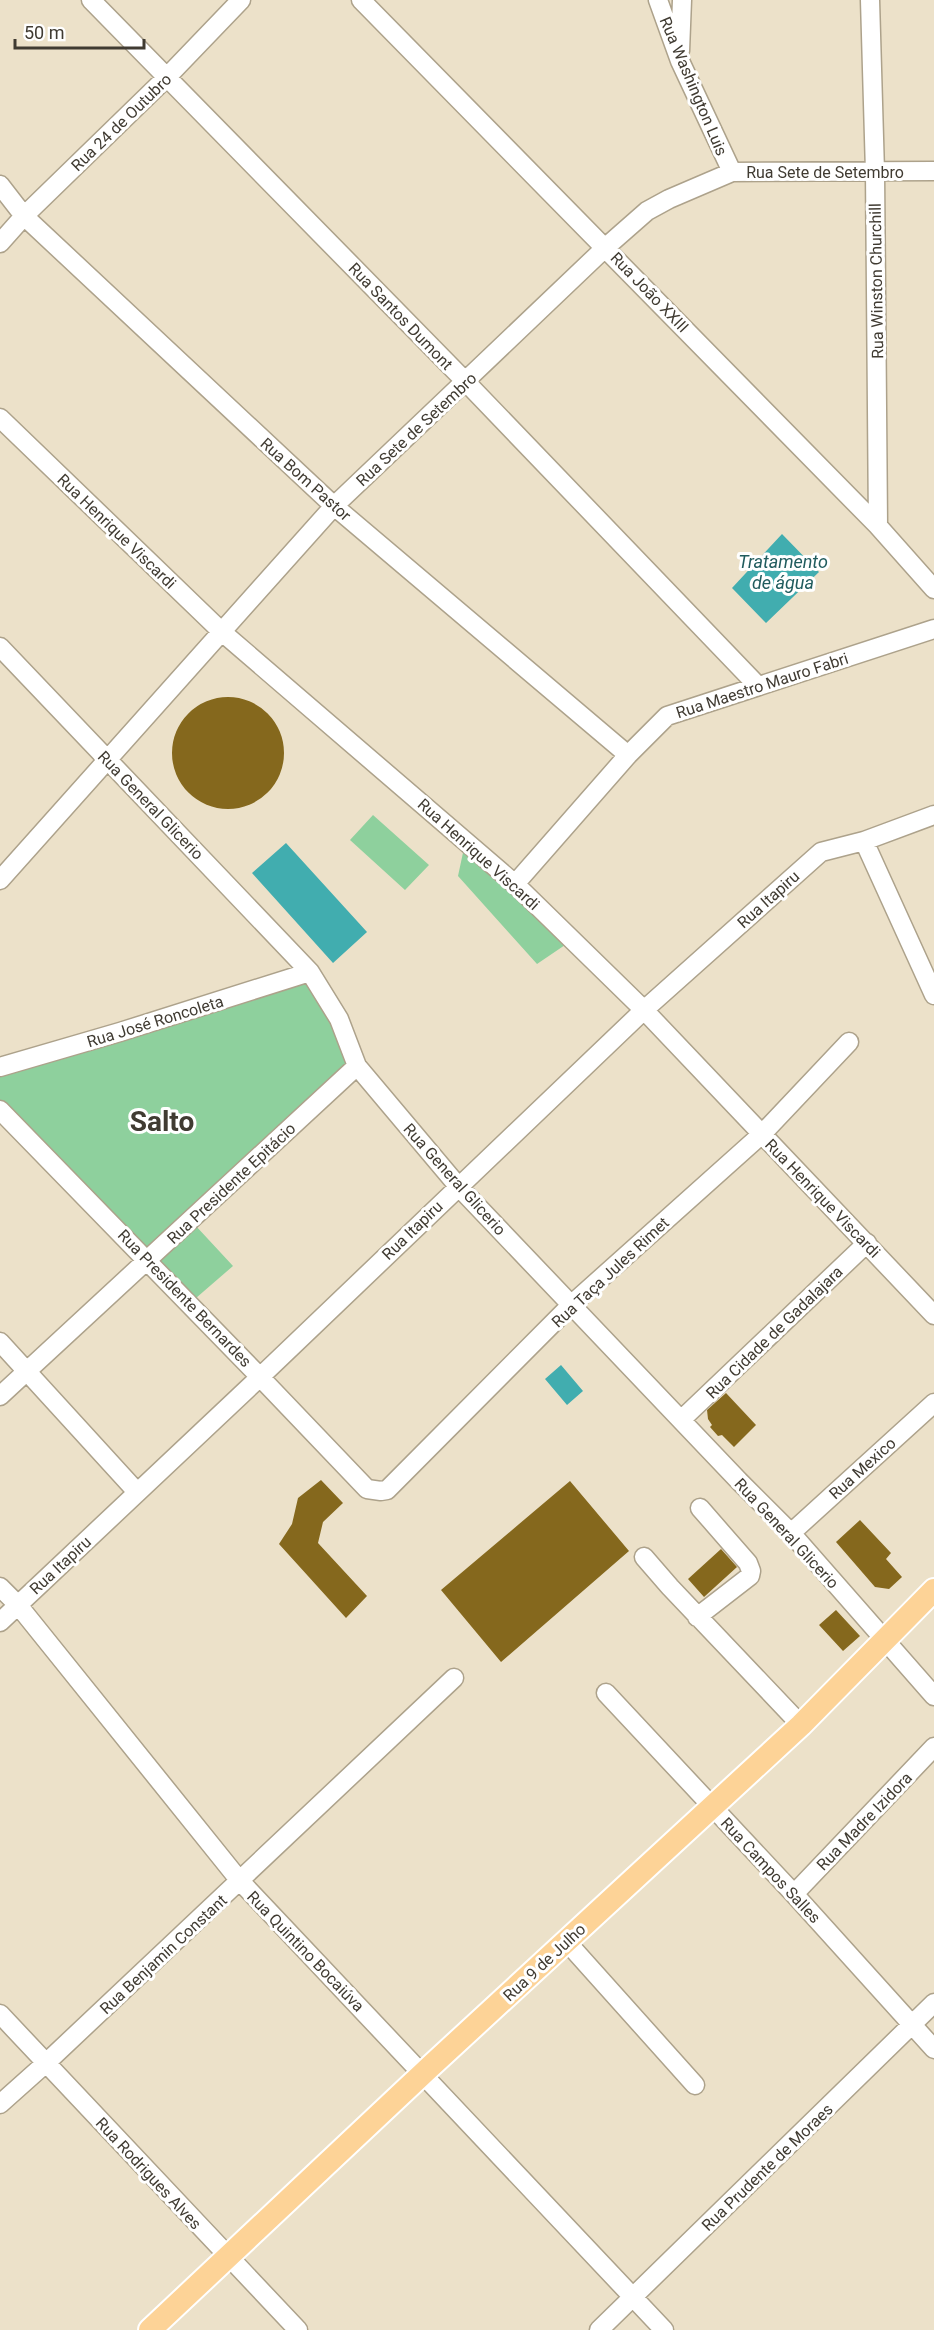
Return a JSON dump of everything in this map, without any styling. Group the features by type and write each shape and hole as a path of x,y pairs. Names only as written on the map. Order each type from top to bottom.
{"main road":[{"name":"Rua 9 de Julho","path":"150,2330 423,2073 801,1725 934,1590"}],"street":[{"name":"Rua Santos Dumont","path":"91,0 466,382 758,686"},
{"name":"Rua 24 de Outubro","path":"0,243 24,216 167,77 242,0"},
{"name":"Rua João XXIII","path":"361,0 878,526 934,589"},
{"name":"Rua Washington Luis","path":"657,0 680,62 732,172"},
{"path":"680,62 682,0"},
{"name":"Rua Winston Churchill","path":"870,0 875,172 878,526"},
{"name":"Rua Sete de Setembro","path":"1,878 334,506 606,247 647,211 732,172 934,171"},
{"name":"Rua Bom Pastor","path":"0,185 24,216 334,506 628,755"},
{"name":"Rua Henrique Viscardi","path":"0,418 222,632 515,884 644,1010 934,1316"},
{"name":"Rua Maestro Mauro Fabri","path":"515,884 628,755 668,716 934,629"},
{"name":"Rua General Glicerio","path":"0,647 310,972 339,1019 357,1066 458,1186 791,1533 934,1695"},
{"name":"Rua Itapiru","path":"0,1622 261,1377 644,1010 821,852 864,841 934,815"},
{"path":"864,841 934,993"},
{"name":"Rua José Roncoleta","path":"0,1067 310,972"},
{"name":"Rua Taça Jules Rimet","path":"367,1489 387,1490 572,1304 762,1134 849,1042"},
{"name":"Rua Presidente Epitácio","path":"0,1396 357,1066"},
{"name":"Rua Presidente Bernardes","path":"0,1110 148,1260 367,1489"},
{"name":"Rua Cidade de Gadalajara","path":"681,1420 867,1243"},
{"path":"0,1342 137,1492"},
{"name":"Rua Mexico","path":"791,1533 934,1403"},
{"path":"698,1617 750,1576 751,1571 748,1563 700,1508"},
{"path":"644,1557 801,1725"},
{"name":"Rua Quintino Bocaiúva","path":"0,1587 18,1605 240,1881 664,2330"},
{"name":"Rua Benjamin Constant","path":"0,2104 454,1678"},
{"name":"Rua Campos Salles","path":"606,1693 794,1894 934,2049"},
{"name":"Rua Madre Izidora","path":"794,1894 934,1747"},
{"path":"566,1941 695,2085"},
{"name":"Rua Prudente de Moraes","path":"599,2330 934,2003"},
{"name":"Rua Rodrigues Alves","path":"0,2014 298,2330"}],"green space":[{"path":"373,815 429,865 405,890 350,840"},
{"path":"464,848 500,877 565,945 537,964 458,876"},
{"path":"311,976 355,1067 149,1257 0,1107 0,1070"},
{"path":"195,1225 233,1266 196,1298 158,1259"}],"water":[{"name":"Tratamento de água","path":"782,534 819,572 766,623 732,588"},
{"path":"286,843 367,932 333,963 252,873"},
{"path":"561,1365 583,1391 567,1405 545,1379"}],"building":[{"path":"228,697 249,701 268,713 280,732 284,753 280,774 268,793 249,805 228,809 207,805 188,793 176,774 172,753 176,732 188,713 207,701"},
{"path":"726,1393 756,1425 734,1447 722,1435 718,1436 710,1427 712,1425 708,1419 707,1410"},
{"path":"321,1480 343,1503 323,1522 318,1543 367,1596 346,1618 279,1544 292,1524 298,1498"},
{"path":"570,1481 629,1551 501,1662 441,1590"},
{"path":"860,1520 891,1553 886,1559 902,1577 889,1589 875,1587 836,1542"},
{"path":"721,1549 737,1567 704,1597 688,1579"},
{"path":"836,1610 860,1636 843,1651 819,1625"}],"district":[{"name":"Salto","path":"162,1121"}]}
